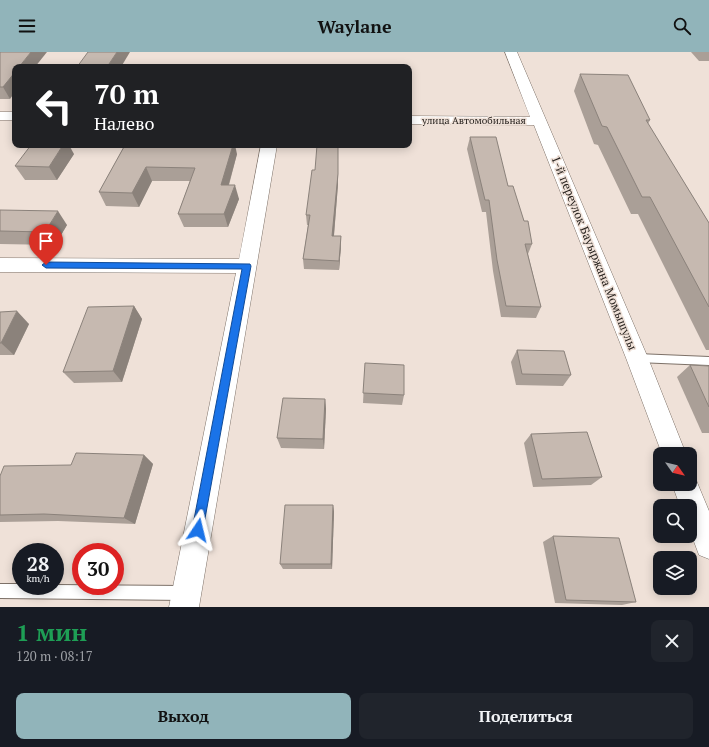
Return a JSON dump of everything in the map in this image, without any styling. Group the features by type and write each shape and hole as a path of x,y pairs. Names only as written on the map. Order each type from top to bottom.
{"street":[{"name":"1-й переулок Бауыржана Момышулы","path":"511,52 637,358 671,447"},
{"path":"0,116 12,116"},
{"name":"улица Автомобильная","path":"412,120 539,121"},
{"path":"185,600 268,148"},
{"path":"0,265 247,266"},
{"path":"689,491 709,545"}],"lane":[{"path":"637,358 709,361"},
{"path":"0,591 185,600"}],"building":[{"path":"0,52 31,52 21,64 12,64 12,76 3,87 0,87"},
{"path":"88,52 117,52 109,64 79,64"},
{"path":"580,74 628,75 650,120 646,120 709,223 709,307 650,197 642,197 607,127 602,126"},
{"path":"470,137 496,137 508,186 513,186 524,221 528,221 532,244 525,244 541,307 506,306 497,260 489,200 485,200"},
{"path":"29,148 61,148 49,167 15,166"},
{"path":"123,148 232,148 221,185 235,185 224,214 178,214 195,168 146,167 132,193 99,192"},
{"path":"317,148 338,148 338,174 332,236 341,236 339,261 303,259 310,215 306,215 312,170 315,170"},
{"path":"0,210 58,211 45,232 0,231"},
{"path":"134,306 113,371 63,372 88,307"},
{"path":"17,311 1,343 0,343 0,312"},
{"path":"517,350 564,351 571,375 522,374"},
{"path":"365,363 404,365 404,395 363,393"},
{"path":"690,365 709,366 709,407"},
{"path":"283,398 325,399 323,439 277,438"},
{"path":"587,432 602,477 542,479 531,434"},
{"path":"76,453 144,455 124,518 44,514 0,515 0,476 4,466 71,465"},
{"path":"285,505 333,505 331,564 280,564"},
{"path":"553,536 619,538 636,602 566,600"}],"route":[{"path":"46,265 247,266 198,530"}]}
